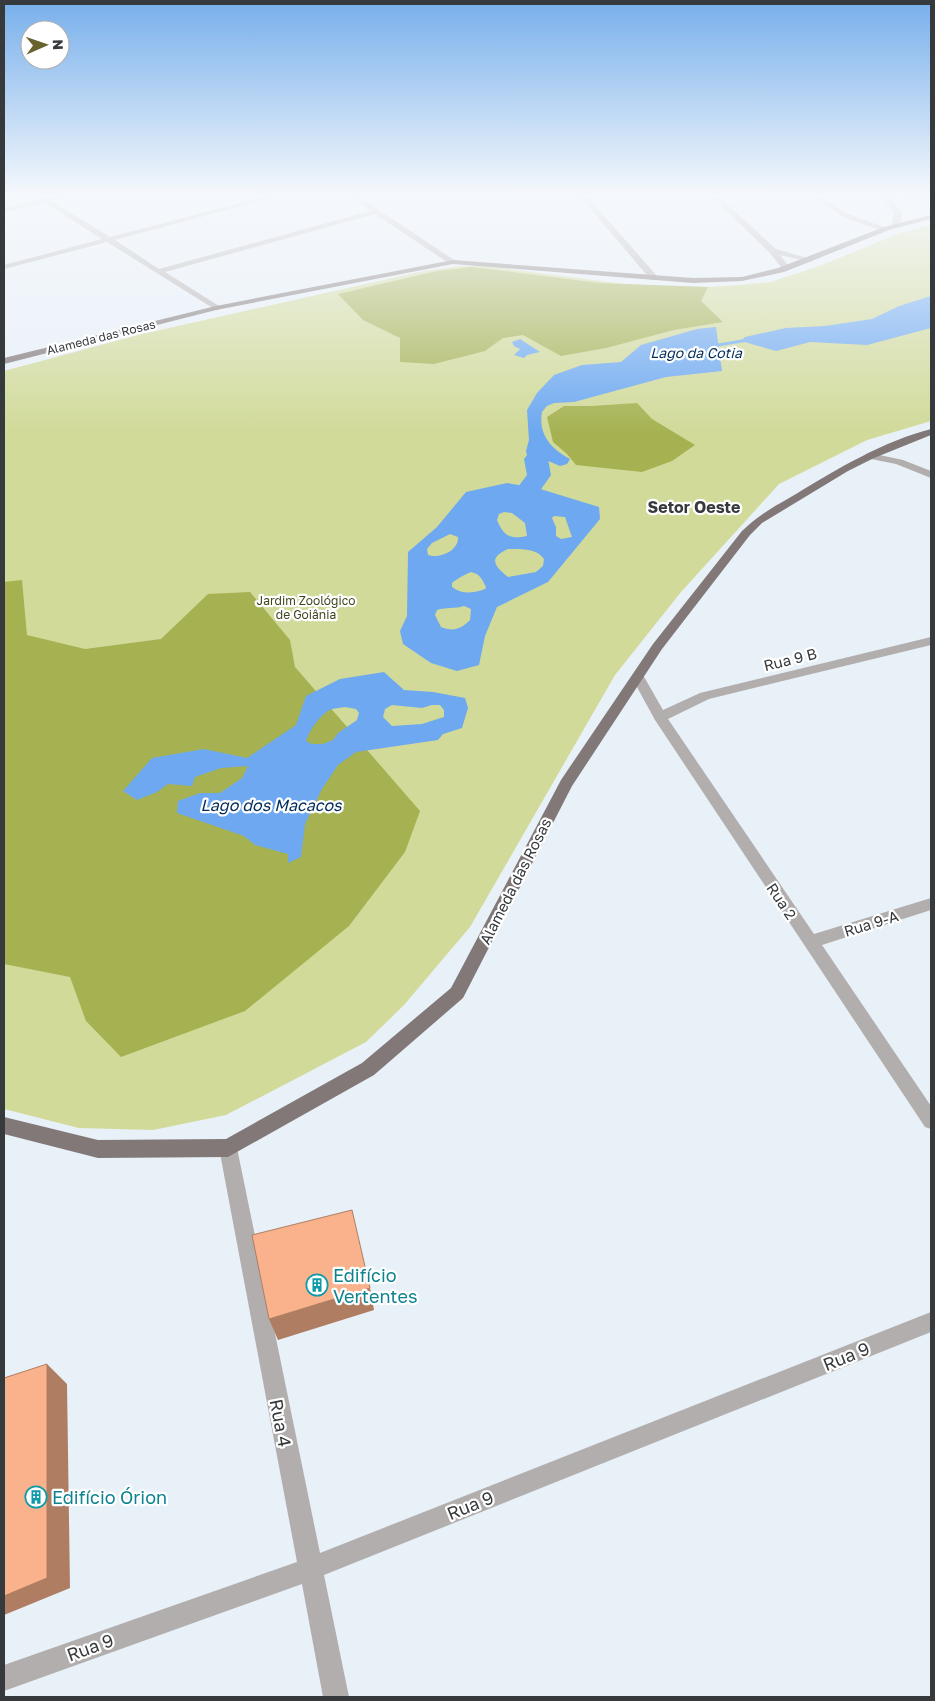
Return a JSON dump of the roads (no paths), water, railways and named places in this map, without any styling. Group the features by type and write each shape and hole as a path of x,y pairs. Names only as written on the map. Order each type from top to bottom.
{"main road":[{"name":"Alameda das Rosas","path":"4,361 216,308 394,273"},
{"name":"Alameda das Rosas","path":"606,273 695,282 737,280 764,273"},
{"name":"Alameda das Rosas","path":"4,1126 98,1149 228,1148 368,1069 457,993 566,784 638,678 656,647 746,534 758,521 844,469 870,456 931,432"}],"street":[{"path":"160,273 216,308"},
{"path":"649,273 654,278"},
{"path":"870,456 899,462 931,475"},
{"name":"Rua 9 B","path":"660,717 705,696 931,641"},
{"name":"Rua 2","path":"638,678 660,717 931,1121"},
{"name":"Rua 9-A","path":"810,942 931,904"},
{"name":"Rua 4","path":"228,1148 336,1697"},
{"name":"Rua 9","path":"4,1678 310,1569 931,1322"}],"water":[{"path":"931,296 931,328 867,345 810,342 776,351 741,341 745,337 786,328 825,326 872,319 899,306"},
{"name":"Lago da Cotia","path":"716,327 722,371 666,377 574,402 554,403 547,406 542,412 541,420 544,434 557,451 570,459 567,464 560,466 546,460 528,459 526,451 529,440 527,410 537,393 554,375 582,365 621,362 641,345 697,329"},
{"path":"520,339 540,352 527,355 524,358 514,355 520,349 514,346 512,342"},
{"path":"507,483 537,488 599,507 600,519 548,582 497,607 485,636 479,665 457,671 431,663 403,644 400,631 407,616 408,552 437,527 466,492","holes":["504,512 512,513 525,523 527,536 512,537 505,533 497,520 499,514","554,516 565,517 572,537 561,539 556,536 556,527 552,518","450,534 458,537 452,550 443,555 428,555 427,549 432,543","508,549 533,551 544,559 543,566 536,572 508,577 499,569 495,562 502,552","471,572 479,576 486,587 485,589 468,592 456,590 452,587 452,583","464,606 471,609 470,620 457,629 441,627 435,615 437,610"]},
{"name":"Lago dos Macacos","path":"384,672 404,690 433,692 465,698 468,708 462,728 443,734 438,740 356,752 338,765 322,789 305,824 301,857 288,863 288,854 255,845 244,836 177,813 178,801 200,793 220,793 242,778 248,766 221,768 195,777 192,786 168,784 157,792 137,800 123,791 152,758 204,749 247,758 296,725 306,696 340,679","holes":["392,705 422,708 440,705 444,710 444,717 422,724 392,726 383,717 385,709","345,707 356,709 359,713 357,720 338,733 333,740 323,744 312,744 306,741 310,732 324,714 332,709"]}],"waterway":[{"path":"718,345 748,340"},
{"path":"530,487 539,475 536,459"}],"place":[{"name":"Edifício Vertentes","path":"317,1285"},
{"name":"Edifício Órion","path":"36,1497"}],"district":[{"name":"Setor Oeste","path":"694,507"}],"park label":[{"name":"Jardim Zoológico de Goiânia","path":"306,607"}]}
